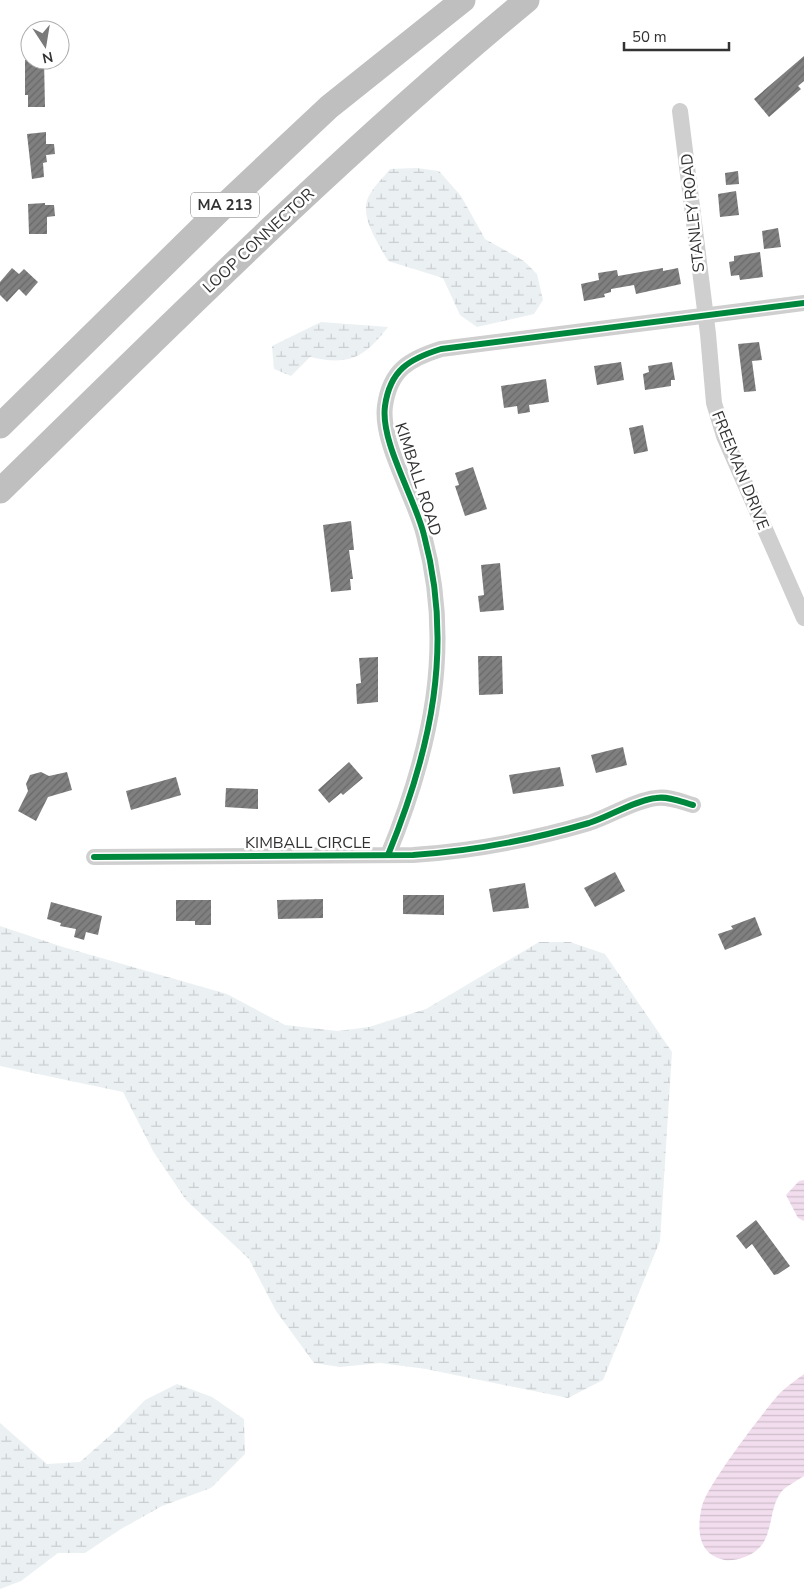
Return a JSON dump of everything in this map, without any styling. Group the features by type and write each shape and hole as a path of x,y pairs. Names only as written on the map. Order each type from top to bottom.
{"highway":[{"name":"MA 213","path":"0,426 329,107 463,0"},
{"name":"LOOP CONNECTOR","path":"0,491 239,256 463,53 527,0"},
{"path":"463,53 538,0"}],"street":[{"name":"STANLEY ROAD","path":"680,111 705,315"},
{"name":"KIMBALL ROAD","path":"388,855 414,788 426,743 436,672 437,634 436,597 424,533 386,429 384,408 388,391 395,376 406,363 421,355 441,349 804,303"},
{"name":"FREEMAN DRIVE","path":"705,315 714,403 724,436 804,618"},
{"name":"KIMBALL CIRCLE","path":"94,857 444,853 513,842 598,820 658,797 694,805"}],"green space":[{"path":"416,168 439,171 461,196 485,239 524,261 537,274 543,300 534,314 477,327 460,315 443,278 388,261 370,228 367,219 367,202 372,191 390,169"},
{"path":"321,322 388,327 371,346 355,357 345,360 324,360 310,357 291,376 274,369 272,346"},
{"path":"0,926 63,947 227,994 285,1025 338,1031 369,1027 426,1009 539,942 570,942 605,954 672,1052 660,1241 603,1380 568,1398 426,1369 380,1363 340,1367 314,1363 276,1311 249,1259 186,1200 153,1151 123,1092 0,1066"},
{"path":"177,1384 212,1397 244,1419 245,1454 211,1488 162,1506 121,1529 85,1553 58,1553 21,1581 0,1589 0,1423 47,1464 80,1462 114,1432 145,1400"}],"shaded area":[{"path":"804,1180 804,1221 798,1218 786,1195 799,1181"},
{"path":"804,1374 804,1476 782,1491 775,1505 766,1537 754,1553 735,1560 725,1560 713,1556 703,1545 699,1530 700,1514 706,1496 737,1448 772,1402 783,1390"}],"building":[{"path":"804,56 804,81 798,86 801,89 769,117 754,99"},
{"path":"25,70 44,70 45,107 28,107 28,95 25,95"},
{"path":"46,132 46,144 54,144 55,154 46,155 47,162 43,163 44,177 32,179 27,134"},
{"path":"738,171 739,184 726,185 725,173"},
{"path":"736,191 739,215 720,217 718,194"},
{"path":"45,203 45,205 54,205 55,216 47,217 47,234 29,234 28,204"},
{"path":"778,228 781,247 764,249 762,231"},
{"path":"760,252 763,277 740,280 739,275 731,276 729,262 734,261 734,256"},
{"path":"12,268 19,274 24,269 38,282 26,296 19,289 7,302 0,295 0,282"},
{"path":"663,268 663,271 678,268 681,284 636,294 634,285 611,289 611,292 604,294 605,297 584,301 581,284 599,280 598,273 617,270 618,276"},
{"path":"759,342 762,360 752,361 756,391 744,392 738,344"},
{"path":"621,362 624,380 597,385 594,366"},
{"path":"672,362 675,380 671,380 671,386 645,390 643,374 649,372 648,366"},
{"path":"546,379 549,402 529,405 530,412 518,414 517,406 504,408 501,386"},
{"path":"643,425 648,451 634,454 629,428"},
{"path":"473,467 487,509 465,516 455,486 459,485 455,473"},
{"path":"351,521 354,550 349,550 353,579 350,579 351,590 331,592 323,525"},
{"path":"500,563 504,610 480,612 478,596 484,595 481,565"},
{"path":"478,656 502,656 503,694 479,695"},
{"path":"378,657 378,702 357,704 356,684 361,683 359,658"},
{"path":"623,747 627,765 596,773 591,755"},
{"path":"349,762 363,778 343,795 341,793 329,803 318,790"},
{"path":"560,767 564,786 513,794 509,775"},
{"path":"41,772 49,776 67,772 72,790 48,797 36,821 18,811 28,791 26,784 30,775"},
{"path":"176,777 181,795 131,810 126,791"},
{"path":"226,788 258,789 258,809 225,807"},
{"path":"615,872 625,891 595,907 584,888"},
{"path":"525,883 529,908 493,912 489,889"},
{"path":"403,895 444,895 444,915 403,914"},
{"path":"323,899 323,918 278,919 277,900"},
{"path":"176,900 211,900 211,925 195,925 195,921 176,921"},
{"path":"51,902 102,916 98,935 86,932 84,940 74,937 76,929 60,926 61,923 47,919"},
{"path":"755,917 762,935 725,950 718,934 733,929 731,926"},
{"path":"756,1220 790,1266 778,1274 774,1275 752,1244 746,1249 736,1236"}],"cycle path":[{"path":"388,855 416,776 426,737 433,698 437,658 437,617 433,577 424,535 420,520 393,453 385,420 385,406 391,383 396,375 419,357 441,349 804,303"},
{"path":"94,857 413,855 480,848 545,835 589,823 630,805 656,798 671,799 693,805"}]}
